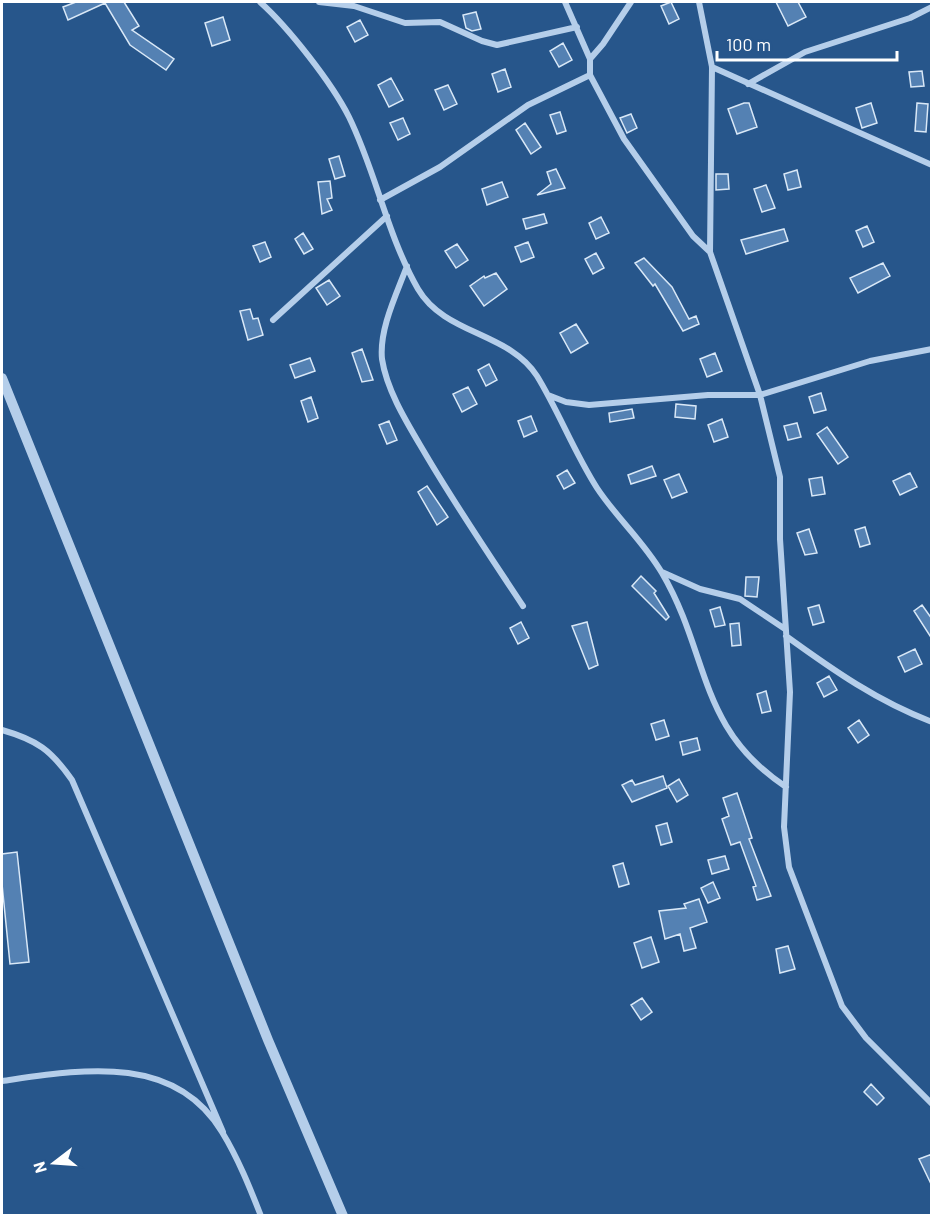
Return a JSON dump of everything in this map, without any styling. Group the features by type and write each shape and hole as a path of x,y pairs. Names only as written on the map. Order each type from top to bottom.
{"street":[{"path":"260,2 267,5 340,102 349,118 406,266 417,288 434,309 456,324 518,355 536,374 580,462 605,501 661,572 686,624 711,698 727,730 756,765 786,787"},
{"path":"319,2 354,6 405,23 440,22 482,41 497,45 577,27"},
{"path":"565,2 590,59 590,75 624,139 693,236 710,252"},
{"path":"590,59 631,2"},
{"path":"699,2 712,67 710,252 760,395 780,477 785,632 790,704 784,826 789,867 842,1006 866,1038 932,1104"},
{"path":"748,84 805,52 910,18 932,7"},
{"path":"712,67 932,165"},
{"path":"380,200 440,167 528,105 590,75"},
{"path":"273,320 387,216"},
{"path":"406,266 382,344 382,360 391,387 405,419 454,503 523,606"},
{"path":"548,394 566,402 589,405 708,395 760,395 870,361 932,349"},
{"path":"2,378 264,1029 343,1215"},
{"path":"661,572 700,589 740,599 862,689 896,708 932,722"},
{"path":"2,730 35,741 54,755 72,780 261,1215"},
{"path":"2,1081 65,1072 118,1070 135,1073 158,1080 192,1099 208,1113 223,1132"}],"building":[{"path":"76,2 124,2 139,26 132,30 174,59 166,70 130,45 105,3 68,20 63,7"},
{"path":"671,2 679,19 669,24 661,6"},
{"path":"776,2 798,2 806,17 788,26"},
{"path":"476,12 481,29 472,31 466,28 463,15"},
{"path":"223,17 230,40 212,46 205,23"},
{"path":"360,20 368,35 355,42 347,27"},
{"path":"563,43 572,60 559,67 550,51"},
{"path":"505,69 511,87 498,92 492,74"},
{"path":"922,71 924,86 911,87 909,72"},
{"path":"391,78 403,100 389,107 378,85"},
{"path":"448,85 457,104 444,110 435,90"},
{"path":"749,103 757,127 737,134 728,109"},
{"path":"871,103 877,123 862,128 856,108"},
{"path":"917,103 928,104 926,132 915,131"},
{"path":"560,112 566,131 557,134 550,115"},
{"path":"631,114 637,128 627,133 620,118"},
{"path":"403,118 410,134 398,140 390,123"},
{"path":"525,123 541,147 531,154 516,130"},
{"path":"339,156 345,176 335,179 329,159"},
{"path":"556,169 565,188 537,195 551,184 547,172"},
{"path":"797,170 801,187 788,190 784,174"},
{"path":"716,174 728,174 729,189 716,190"},
{"path":"330,181 332,198 327,199 332,210 322,214 318,182"},
{"path":"502,182 508,197 487,205 482,189"},
{"path":"766,185 775,208 762,212 754,189"},
{"path":"544,214 547,223 526,229 523,219"},
{"path":"601,217 609,233 596,239 589,223"},
{"path":"867,226 874,242 863,247 856,231"},
{"path":"784,229 788,241 746,254 741,240"},
{"path":"303,233 313,249 304,254 295,239"},
{"path":"265,242 271,257 260,262 253,246"},
{"path":"528,242 534,257 521,262 515,247"},
{"path":"457,244 468,260 456,268 445,251"},
{"path":"596,253 604,268 593,274 585,259"},
{"path":"644,258 672,287 689,319 696,316 699,324 683,331 655,284 653,286 635,263"},
{"path":"883,263 890,276 858,293 850,278"},
{"path":"496,273 507,289 484,306 470,286 484,276 485,278"},
{"path":"329,280 340,296 327,305 316,288"},
{"path":"250,309 253,319 258,318 263,335 248,340 240,311"},
{"path":"576,324 588,343 571,353 560,333"},
{"path":"362,349 373,380 362,382 352,353"},
{"path":"715,353 722,371 707,377 700,359"},
{"path":"310,358 315,371 295,378 290,365"},
{"path":"489,364 497,380 486,386 478,370"},
{"path":"468,387 477,404 462,412 453,394"},
{"path":"821,393 826,410 814,413 809,397"},
{"path":"311,397 318,418 308,422 301,401"},
{"path":"676,404 696,406 695,419 675,417"},
{"path":"632,409 634,418 610,422 609,413"},
{"path":"531,416 537,431 524,437 518,421"},
{"path":"722,419 728,437 714,442 708,425"},
{"path":"389,421 397,440 387,444 379,425"},
{"path":"797,423 801,437 788,440 784,426"},
{"path":"827,427 848,457 838,464 817,434"},
{"path":"652,466 656,476 631,484 628,475"},
{"path":"567,470 575,483 564,489 557,476"},
{"path":"910,473 917,487 900,495 893,481"},
{"path":"679,474 687,492 672,498 664,480"},
{"path":"822,477 825,494 812,496 809,479"},
{"path":"427,486 448,517 437,525 418,492"},
{"path":"865,527 870,544 860,547 855,530"},
{"path":"809,529 817,553 805,555 797,533"},
{"path":"641,576 656,591 654,593 669,617 666,620 632,586"},
{"path":"746,577 759,577 757,597 745,596"},
{"path":"819,605 824,622 813,625 808,608"},
{"path":"922,605 932,619 932,639 914,611"},
{"path":"720,607 725,625 715,627 710,610"},
{"path":"521,622 529,638 518,644 510,628"},
{"path":"587,622 598,665 589,669 572,626"},
{"path":"739,623 741,645 732,646 730,624"},
{"path":"915,649 922,664 905,672 898,657"},
{"path":"829,676 837,690 824,697 817,683"},
{"path":"766,691 771,711 762,713 757,694"},
{"path":"664,720 669,736 656,740 651,724"},
{"path":"859,720 869,735 858,743 848,728"},
{"path":"697,738 700,750 683,755 680,742"},
{"path":"663,776 667,788 632,802 622,785 632,780 635,785"},
{"path":"679,779 688,795 677,802 668,786"},
{"path":"737,793 752,838 749,839 771,896 757,900 753,887 756,886 740,842 731,845 722,819 729,816 723,798"},
{"path":"667,823 672,842 661,845 656,826"},
{"path":"17,852 29,962 10,964 2,884 2,854"},
{"path":"725,856 729,869 712,874 708,860"},
{"path":"623,863 629,884 619,887 613,866"},
{"path":"713,882 720,898 708,903 701,888"},
{"path":"699,899 707,922 690,928 696,948 684,951 680,934 665,939 659,911 686,908 684,904"},
{"path":"651,937 659,962 642,968 634,943"},
{"path":"788,946 795,969 780,973 776,949"},
{"path":"642,998 652,1012 641,1020 631,1005"},
{"path":"871,1084 884,1098 877,1105 864,1092"},
{"path":"932,1154 932,1186 919,1159"}]}
